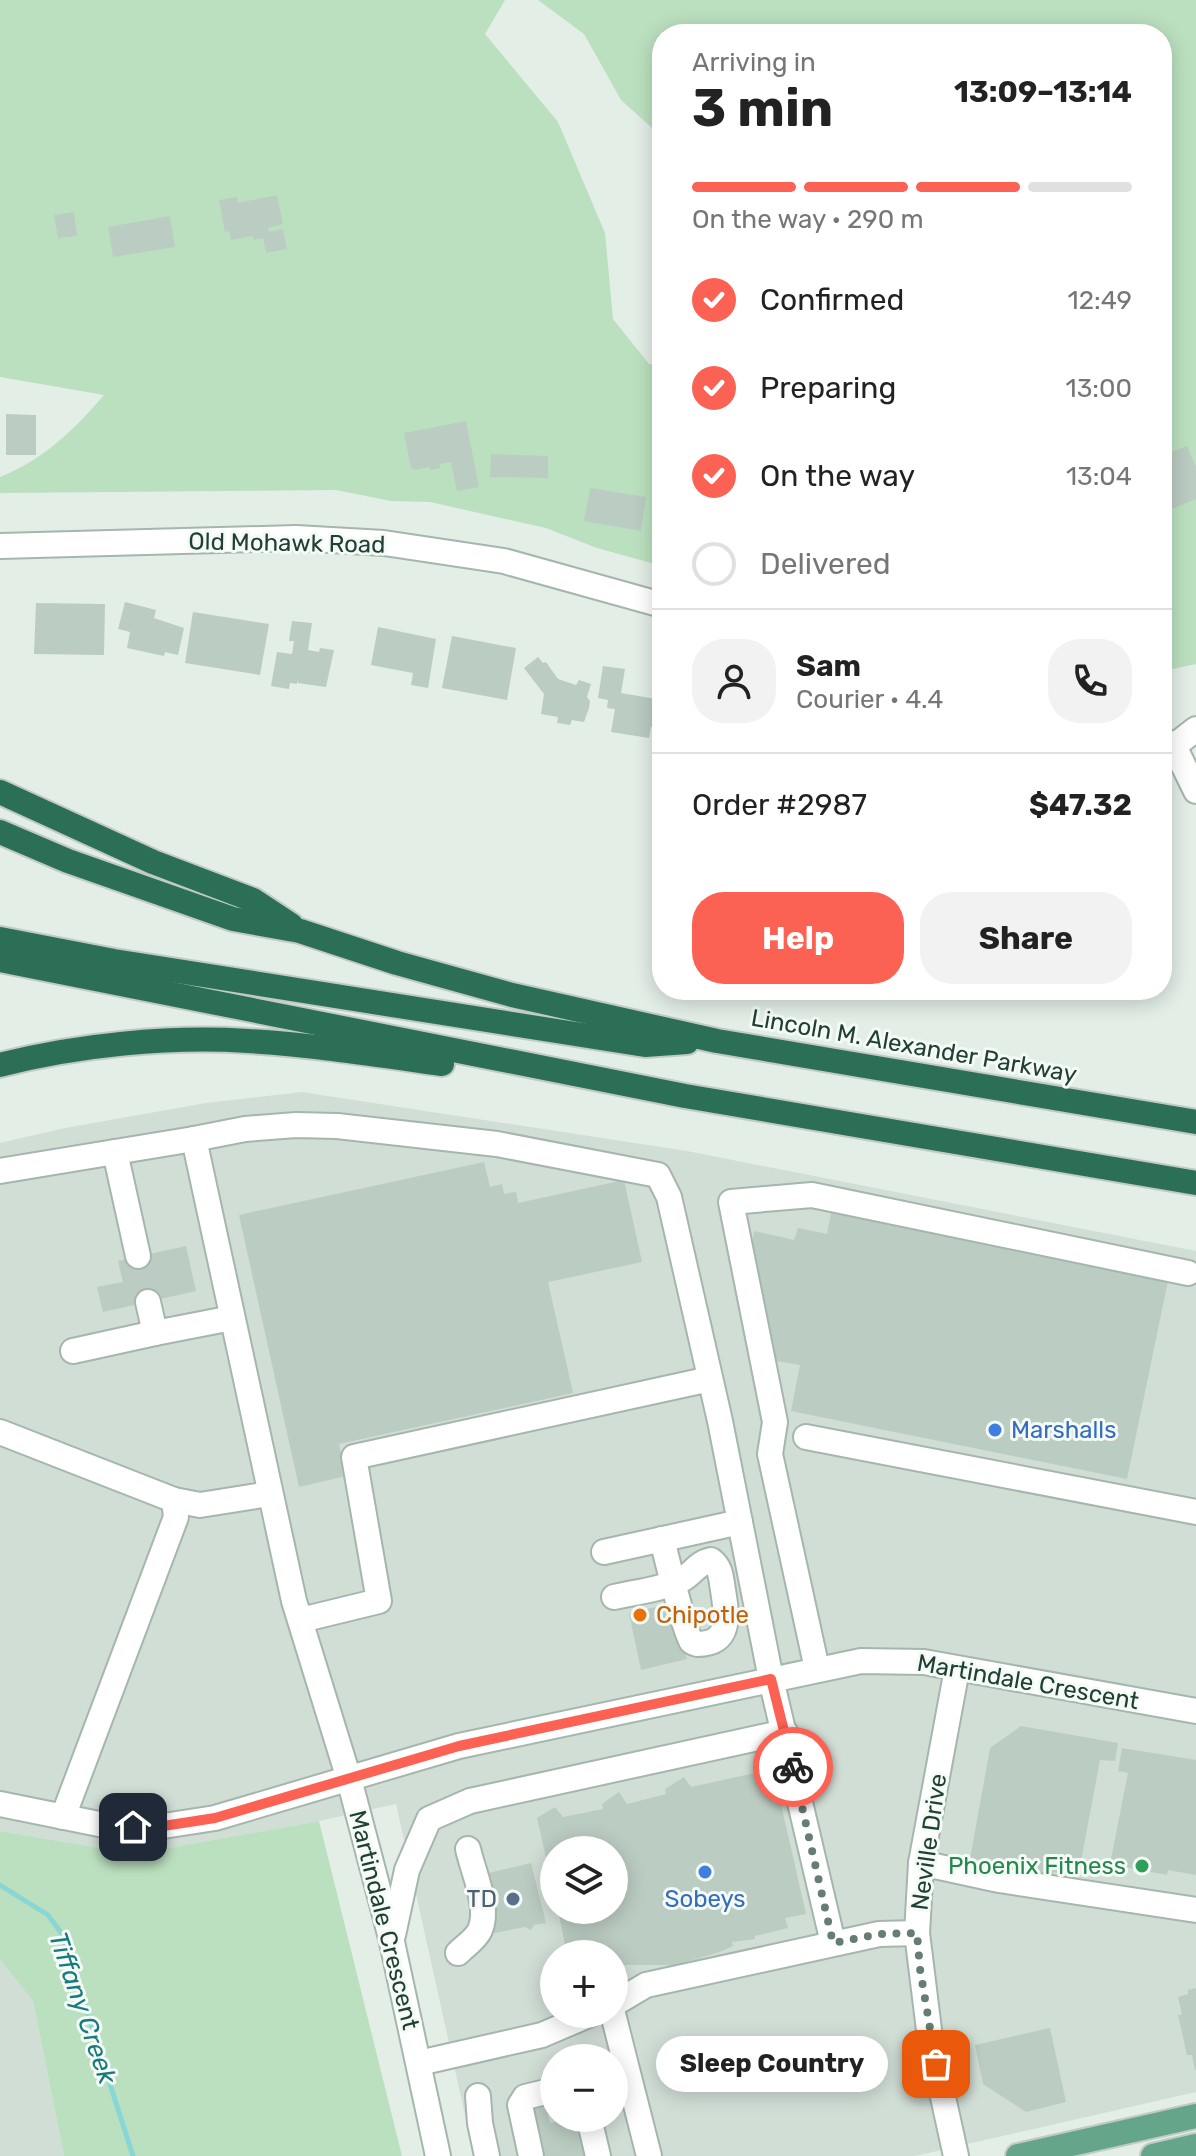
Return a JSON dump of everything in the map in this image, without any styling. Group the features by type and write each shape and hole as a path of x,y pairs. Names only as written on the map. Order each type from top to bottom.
{"highway":[{"path":"0,792 153,862 253,900 300,931"},
{"path":"0,832 68,861 233,919 300,931"},
{"name":"Lincoln M. Alexander Parkway","path":"300,931 397,963 512,995 717,1041 1196,1122"},
{"path":"0,939 114,961 645,1045 717,1041"},
{"path":"0,960 685,1096 1193,1184"},
{"path":"0,1065 96,1047 245,1041 353,1050 685,1096"}],"main road":[{"path":"1018,2156 1196,2116"},
{"path":"1153,2156 1196,2146"}],"street":[{"name":"Old Mohawk Road","path":"0,546 296,538 384,543 504,561 652,602"},
{"path":"1172,740 1196,729"},
{"path":"1172,749 1196,791"},
{"path":"0,1171 245,1129 296,1125 337,1126 497,1144 658,1175 669,1197 710,1379 771,1679 833,1943"},
{"path":"0,1804 99,1824 157,1827 215,1818 349,1779 301,1620 269,1494 194,1139"},
{"path":"115,1152 138,1256"},
{"path":"817,1669 770,1454 775,1422 731,1202 812,1195 1188,1273"},
{"path":"148,1302 155,1333"},
{"path":"73,1351 232,1318"},
{"path":"301,1620 379,1601 354,1457 710,1379"},
{"path":"0,1432 174,1500 200,1505 269,1494"},
{"path":"806,1437 1196,1512"},
{"path":"63,1817 176,1517 174,1500"},
{"path":"604,1552 740,1522"},
{"path":"614,1597 680,1580 662,1539"},
{"name":"Martindale Crescent","path":"438,2156 392,1942 349,1779 459,1746 861,1661 924,1662 1196,1711"},
{"name":"Neville Drive","path":"956,2156 930,2038 917,1933 921,1863 957,1669"},
{"path":"392,1942 407,1870 429,1819 470,1801 785,1732"},
{"path":"458,1953 479,1933 483,1920 468,1849"},
{"path":"921,1863 999,1880 1196,1910"},
{"path":"628,1996 646,1985 689,1978 833,1943 879,1934 917,1933"},
{"path":"417,2056 540,2024"},
{"path":"617,2028 649,2156"},
{"path":"531,2156 520,2105 525,2097 540,2093"},
{"path":"478,2096 487,2156"},
{"path":"592,2132 598,2156"}],"shaded area":[{"path":"302,1092 687,1151 1196,1251 1196,2092 915,2156 474,2156 396,1804 135,1854 0,1831 0,1143 206,1103"},
{"path":"0,1960 33,2001 64,2156 0,2156"}],"green space":[{"path":"0,0 505,0 485,34 558,122 605,233 613,319 652,364 652,563 597,548 546,528 430,502 391,501 336,490 0,493 0,477 30,462 57,443 104,395 0,377"},
{"path":"538,0 1196,0 1196,664 1172,669 1172,24 652,24 652,128 621,100 584,34"},
{"path":"319,1821 402,2156 64,2156 33,2001 0,1960 0,1831 135,1854"}],"building":[{"path":"277,195 283,224 268,228 269,232 283,229 287,249 266,253 263,238 253,240 253,236 231,240 229,231 225,232 219,200 237,197 238,203"},
{"path":"74,212 77,236 58,238 54,215"},
{"path":"170,216 175,247 113,257 108,227"},
{"path":"6,414 36,415 36,455 6,455"},
{"path":"466,421 479,487 457,491 451,462 430,470 429,467 411,468 404,433"},
{"path":"1187,446 1196,467 1196,499 1172,509 1172,452"},
{"path":"491,454 548,456 548,478 490,477"},
{"path":"590,488 646,497 641,531 584,521"},
{"path":"125,602 156,610 154,618 184,628 178,655 165,652 164,656 127,648 130,632 118,629"},
{"path":"36,603 105,604 104,655 34,654"},
{"path":"193,612 269,624 260,675 185,663"},
{"path":"292,621 312,623 308,650 334,650 326,687 298,683 297,680 297,684 290,683 289,689 271,686 277,652 292,654 294,641 289,641"},
{"path":"378,627 436,639 428,688 411,685 413,673 371,665"},
{"path":"452,636 516,648 507,700 442,688"},
{"path":"538,657 543,663 546,662 558,679 576,685 579,680 591,684 584,722 572,720 570,725 557,723 558,717 541,714 544,694 524,668"},
{"path":"603,666 625,669 621,693 652,698 649,738 611,732 615,709 607,708 608,700 598,698"},
{"path":"484,1162 490,1187 502,1184 504,1194 516,1192 518,1203 624,1180 642,1262 548,1282 573,1393 339,1444 346,1476 299,1487 239,1215"},
{"path":"831,1213 1168,1281 1127,1479 791,1411 800,1365 776,1361 752,1248 754,1231 794,1240 798,1228 827,1234"},
{"path":"186,1246 196,1291 103,1312 97,1287 123,1282 118,1261"},
{"path":"674,1603 687,1659 641,1670 629,1613"},
{"path":"1021,1726 1118,1743 1115,1761 1100,1760 1078,1877 1054,1872 1052,1877 970,1859 990,1748"},
{"path":"1122,1748 1196,1760 1196,1875 1168,1870 1167,1875 1110,1864 1128,1773 1118,1771"},
{"name":"Sobeys","path":"773,1769 806,1914 785,1918 788,1928 755,1936 755,1939 732,1942 733,1946 720,1952 675,1965 628,1965 628,1940 564,1940 561,1924 628,1924 628,1836 541,1836 537,1818 555,1807 563,1817 603,1809 602,1804 619,1792 627,1804 666,1794 665,1789 684,1777 691,1787"},
{"name":"TD","path":"531,1863 540,1899 540,1924 534,1925 531,1930 525,1927 494,1933 480,1875"},
{"path":"1196,1988 1195,2070 1192,2055 1187,2055 1178,2015 1182,2015 1178,1997"},
{"path":"1050,2028 1066,2102 1026,2112 983,2084 975,2045"},
{"path":"540,2102 540,2132 591,2132 604,2156 524,2156 531,2104"}],"waterway":[{"name":"Tiffany Creek","path":"0,1885 48,1915 62,1934 133,2156"}],"tunnel":[{"path":"138,1256 148,1302"}],"way so far":[{"path":"793,1767 833,1943 879,1934 917,1933 936,2064"}],"place":[{"name":"Marshalls","path":"995,1430"},
{"name":"Chipotle","path":"640,1615"},
{"name":"Phoenix Fitness","path":"1142,1866"},
{"name":"Sobeys","path":"705,1872"},
{"name":"TD","path":"513,1899"},
{"name":"Sleep Country","path":"936,2064"}],"route":[{"path":"133,1827 157,1827 215,1818 459,1746 771,1679 793,1767"}]}
